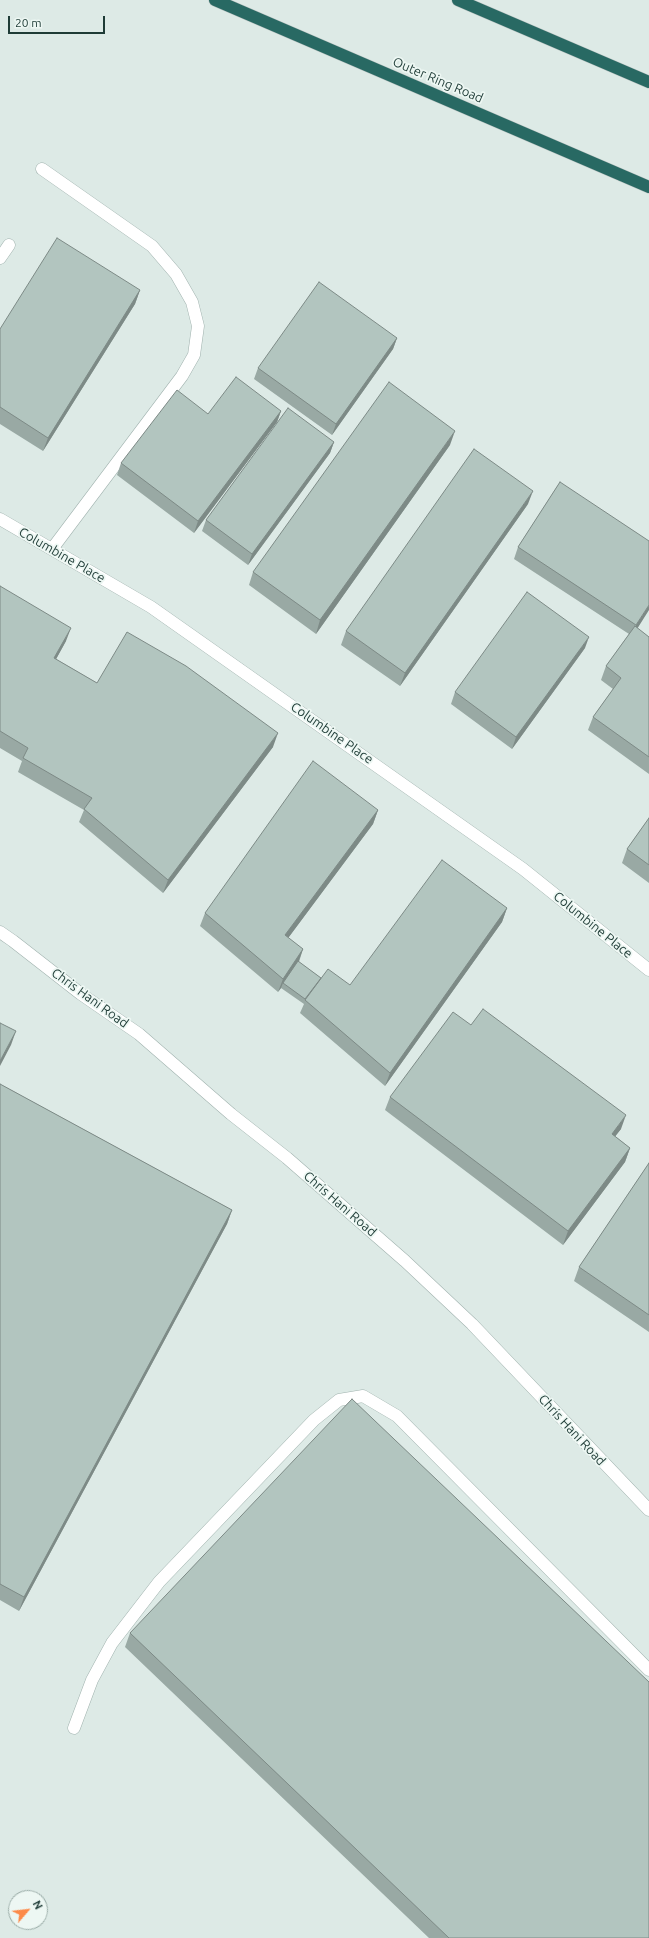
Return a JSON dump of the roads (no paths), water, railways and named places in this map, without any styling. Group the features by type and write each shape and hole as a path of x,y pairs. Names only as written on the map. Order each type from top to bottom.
{"highway":[{"name":"Outer Ring Road","path":"215,0 649,187"},
{"path":"458,0 649,82"}],"street":[{"path":"42,169 152,246 176,274 192,302 198,326 194,355 182,376 52,549"},
{"path":"0,258 9,245"},
{"name":"Columbine Place","path":"0,519 151,607 523,869 649,970"},
{"name":"Chris Hani Road","path":"0,932 14,941 81,994 139,1034 231,1114 287,1158 405,1261 472,1324 649,1510"},
{"path":"74,1728 92,1680 112,1643 159,1582 314,1420 339,1400 363,1396 397,1416 649,1670"}]}
